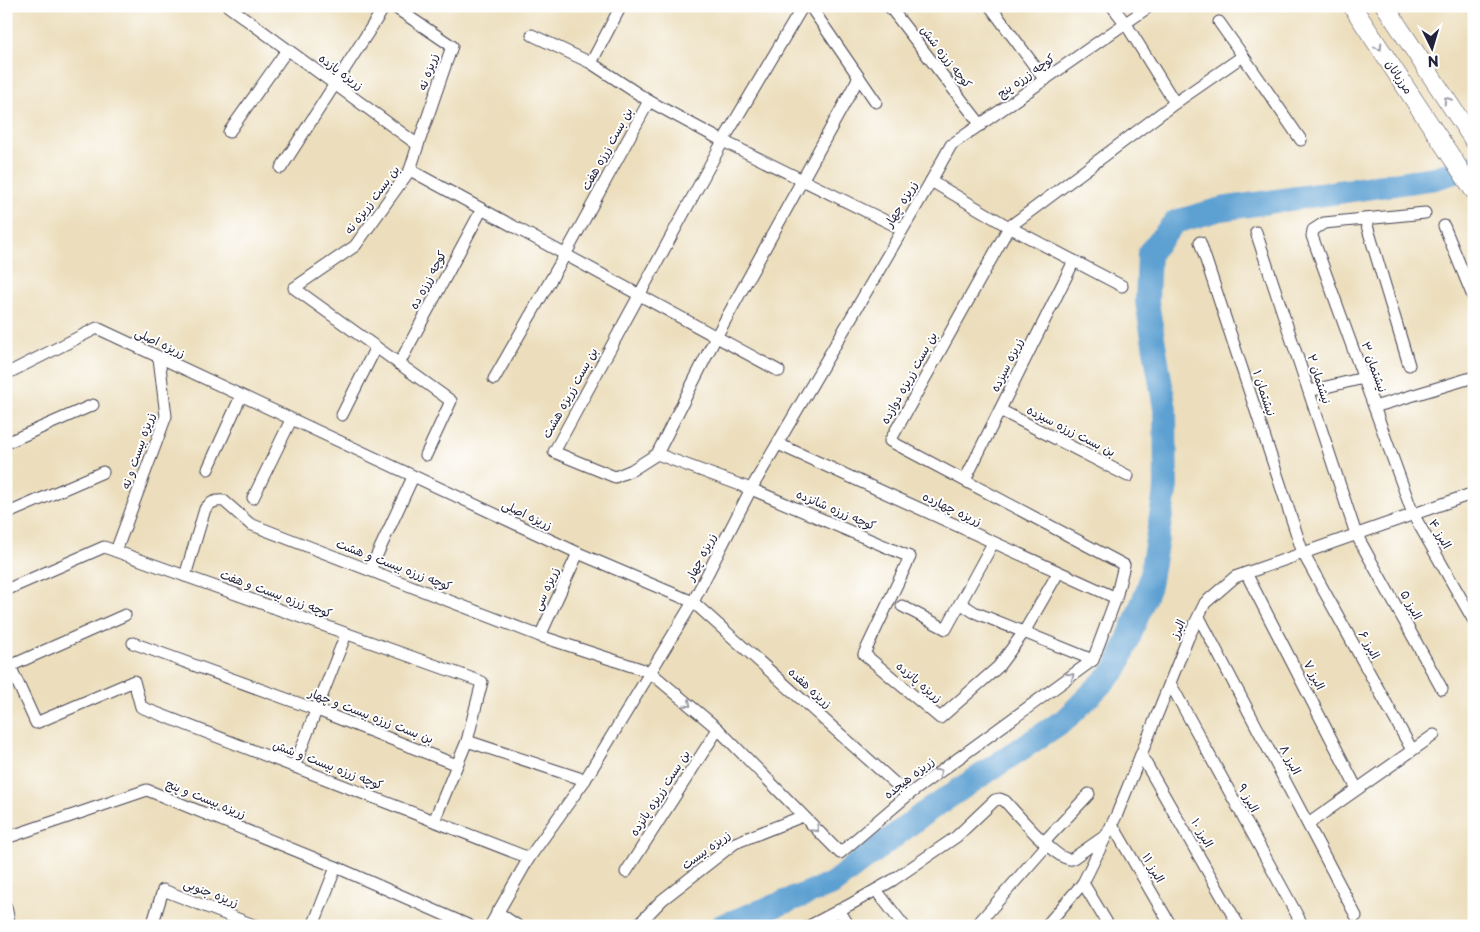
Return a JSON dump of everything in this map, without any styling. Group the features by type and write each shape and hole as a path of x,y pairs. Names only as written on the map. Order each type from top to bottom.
{"main road":[{"name":"مرزبانان","path":"1352,6 1474,191"},
{"path":"1384,6 1471,132"}],"street":[{"name":"زریزه یازده","path":"228,6 418,145"},
{"path":"281,168 385,6"},
{"name":"زریزه نه","path":"394,6 452,46 418,145"},
{"path":"590,63 621,6"},
{"name":"بن بست زریزه هشت","path":"657,454 632,470 614,477 554,452 723,141 802,6"},
{"path":"810,6 876,102"},
{"name":"کوچه زرزه شش","path":"889,6 981,125"},
{"path":"990,6 1045,80"},
{"path":"1112,6 1126,24 1176,103"},
{"name":"کوچه زرزه پنج","path":"931,181 951,145 1150,6"},
{"path":"1219,22 1301,140"},
{"path":"532,35 590,63 648,102"},
{"path":"229,132 288,50"},
{"path":"1122,286 1009,227 1176,103 1243,56"},
{"path":"657,454 716,338 859,77"},
{"name":"بن بست زرزه هفت","path":"494,379 565,255 648,102 802,181 902,229"},
{"path":"410,170 418,145"},
{"name":"بن بست زریزه نه","path":"426,455 451,401 294,288 355,246 410,170 779,371"},
{"name":"زریزه چهار","path":"693,602 750,489 931,181 1009,227"},
{"name":"کوچه زرزه ده","path":"400,364 482,209"},
{"path":"1409,365 1364,219 1425,213"},
{"name":"نيشتمان ۳","path":"1364,219 1324,223 1313,230 1312,236 1413,514"},
{"path":"1444,226 1474,299"},
{"name":"بن بست زریزه دوازده","path":"1009,227 890,441 1124,565 1116,598 1093,660"},
{"name":"نيشتمان ۲","path":"1256,232 1356,534"},
{"name":"نيشتمان ۱","path":"1200,242 1303,553"},
{"name":"زریزه سیزده","path":"965,480 1074,261"},
{"name":"زریزه اصلی","path":"6,374 97,328 578,553 693,602"},
{"path":"342,416 376,347"},
{"name":"زریزه بیست و نه","path":"116,551 166,416 159,358"},
{"path":"1374,407 1474,377"},
{"path":"1309,391 1364,378"},
{"path":"208,469 241,396"},
{"path":"6,443 94,406"},
{"name":"بن بست زرزه سیزده","path":"1000,410 1128,476"},
{"path":"253,498 291,420"},
{"name":"زریزه چهارده","path":"778,444 1116,598"},
{"name":"کوچه زرزه شانزده","path":"657,454 750,489 910,557"},
{"path":"6,514 103,472"},
{"path":"370,570 413,477"},
{"name":"البرز","path":"1046,926 1083,883 1109,830 1205,603 1235,577 1474,493"},
{"name":"کوچه زرزه بیست و هشت","path":"185,576 205,509 216,500 224,500 250,524 540,636 650,672"},
{"name":"البرز ۴","path":"1413,514 1474,621"},
{"name":"البرز ۵","path":"1356,534 1442,689"},
{"path":"902,606 946,629 993,543"},
{"name":"کوچه زرزه بیست و هفت","path":"6,590 104,547 482,682 467,741"},
{"name":"زریزه سی","path":"540,636 578,553"},
{"name":"البرز ۶","path":"1303,553 1412,750"},
{"name":"زریزه پانزده","path":"910,557 864,654 940,718 998,667 1024,632 1058,573"},
{"name":"البرز ۷","path":"1246,573 1357,789"},
{"path":"490,926 529,858 585,780 693,602"},
{"name":"زریزه هفده","path":"693,602 908,795"},
{"path":"960,603 974,612 1093,660"},
{"path":"8,661 125,615"},
{"name":"البرز ۸","path":"1198,617 1356,916"},
{"path":"294,767 346,634"},
{"name":"بن بست زرزه بیست و چهار","path":"133,643 317,710 457,765"},
{"name":"زریزه هیجده","path":"650,672 718,729 840,853 908,795 1093,660"},
{"name":"کوچه زرزه بیست و شش","path":"8,661 36,724 134,681 141,707 529,858"},
{"name":"البرز ۹","path":"1170,684 1303,926"},
{"name":"بن بست زریزه پانزده","path":"626,872 718,729"},
{"path":"1308,824 1434,735"},
{"path":"434,821 467,741 585,780"},
{"name":"البرز ۱۰","path":"1141,755 1239,926"},
{"name":"زریزه بیست و پنج","path":"6,838 147,790 336,867 470,926"},
{"path":"976,926 1088,794"},
{"path":"809,926 893,880 956,837 994,800 1000,799 1005,801 1045,844 1068,860 1072,859 1109,830"},
{"name":"زریزه بیست","path":"637,926 662,900 735,844 803,816"},
{"name":"البرز ۱۱","path":"1109,830 1170,926"},
{"path":"313,926 336,867"},
{"path":"1083,883 1108,926"},
{"name":"زریزه جنوبی","path":"152,926 163,890 256,926"},
{"path":"876,890 904,926"},
{"path":"6,906 10,926"},
{"path":"839,910 849,926"},
{"path":"497,912 518,926"}],"waterway":[{"path":"722,926 832,884 923,814 1066,719 1117,668 1149,586 1166,486 1165,409 1147,302 1149,253 1175,222 1221,209 1435,178 1474,166"}]}
